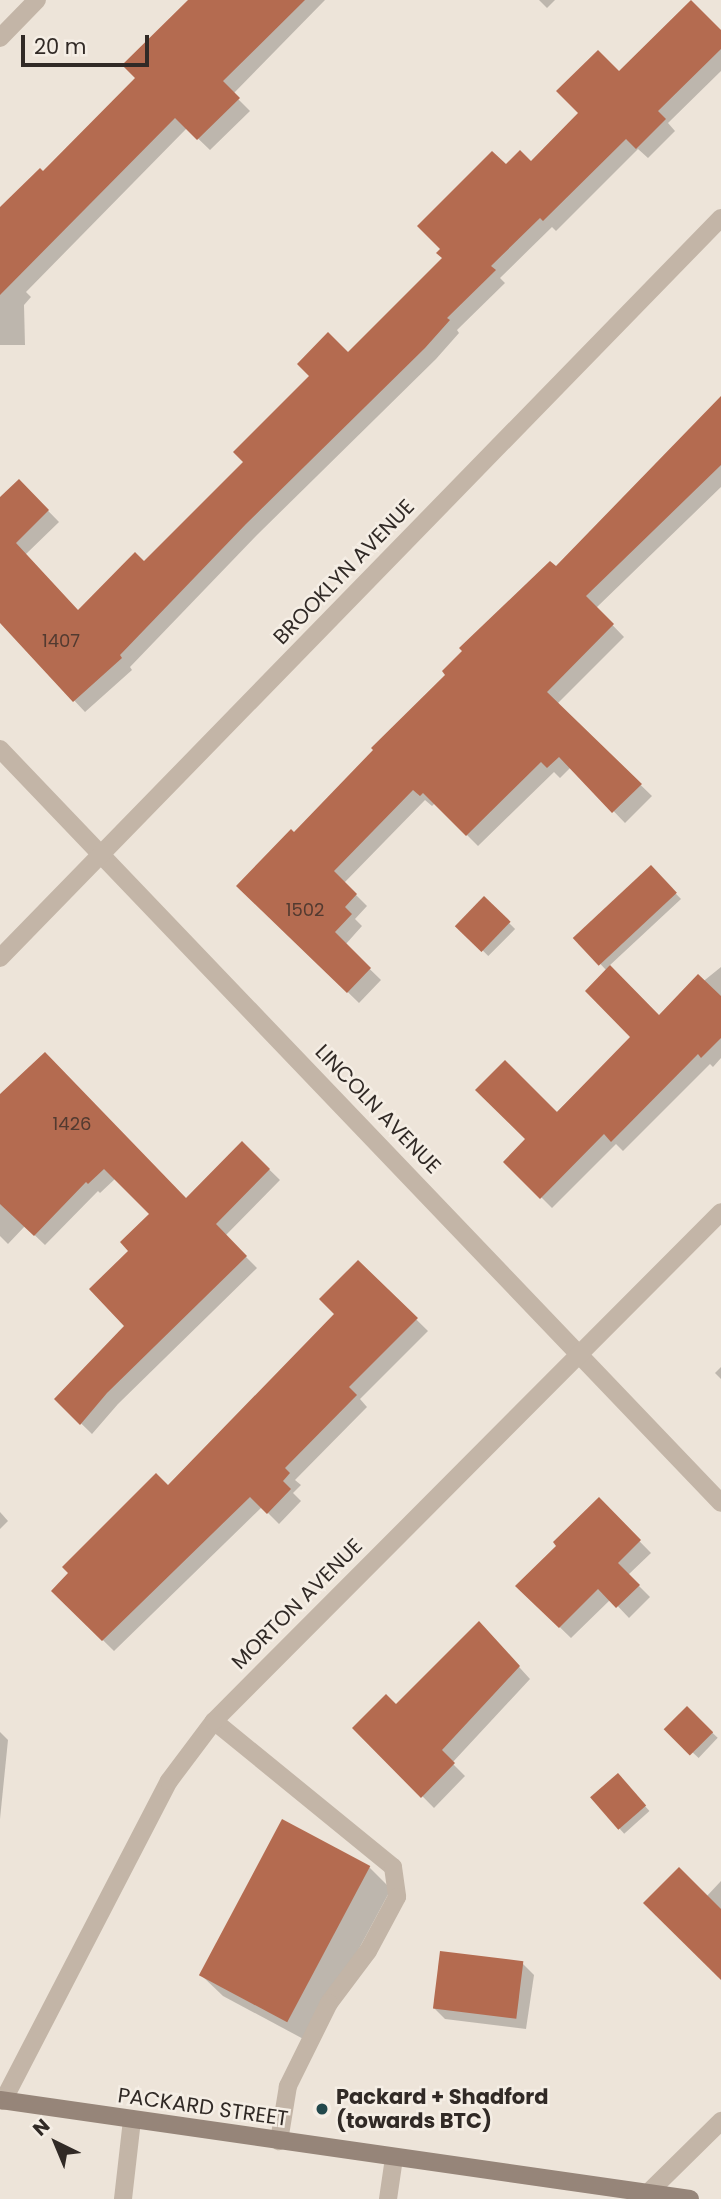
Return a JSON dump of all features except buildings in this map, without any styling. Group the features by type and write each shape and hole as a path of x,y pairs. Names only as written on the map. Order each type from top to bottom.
{"main road":[{"name":"PACKARD STREET","path":"1,2100 690,2199"}],"street":[{"path":"0,38 37,0"},
{"name":"BROOKLYN AVENUE","path":"0,958 721,218"},
{"name":"LINCOLN AVENUE","path":"0,749 721,1503"},
{"name":"MORTON AVENUE","path":"1,2100 169,1780 214,1721 721,1212"},
{"path":"214,1721 393,1867 397,1897 368,1951 329,2003 288,2086 279,2141"},
{"path":"123,2199 132,2120"},
{"path":"648,2193 721,2121"},
{"path":"388,2199 394,2158"}],"place":[{"name":"Packard + Shadford (towards BTC)","path":"322,2109"}]}
